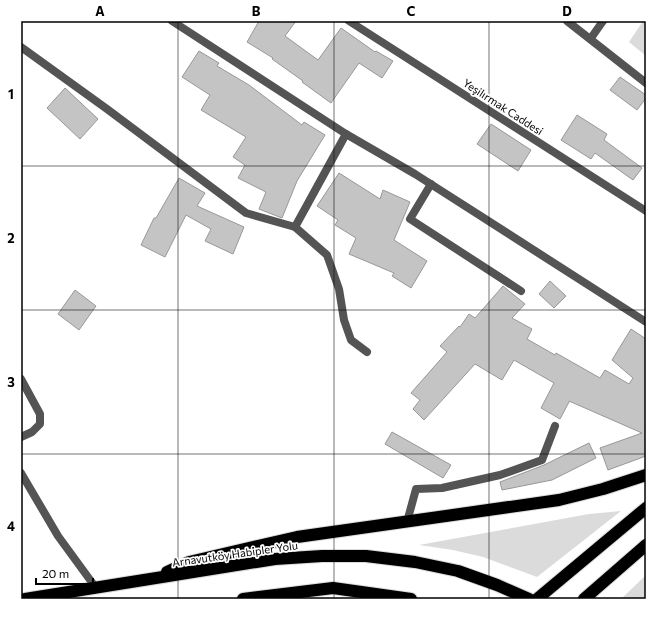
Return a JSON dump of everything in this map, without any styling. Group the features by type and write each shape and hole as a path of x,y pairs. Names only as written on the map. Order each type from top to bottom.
{"highway":[{"path":"25,599 154,578 189,562 297,537 559,500 603,489 646,475"},
{"path":"537,599 646,508"},
{"path":"584,599 646,545"},
{"name":"Arnavutköy Habipler Yolu","path":"154,578 275,559 322,556 366,556 415,562 458,571 496,584 530,599"},
{"path":"243,599 333,588 410,599"}],"street":[{"path":"172,21 346,134 431,184 646,322"},
{"name":"Yeşilırmak Caddesi","path":"348,21 646,211"},
{"path":"567,21 591,38 646,83"},
{"path":"591,38 603,21"},
{"path":"21,47 246,213 295,228 327,255 339,289 344,320 351,340 367,352"},
{"path":"295,228 346,134"},
{"path":"431,184 410,219 521,291"},
{"path":"21,379 40,414 40,424 32,432 21,437"},
{"path":"407,522 416,490 442,488 492,477 542,460 554,426"},
{"path":"21,473 58,536 96,588"}],"shaded area":[{"path":"643,21 646,21 646,56 629,42"},
{"path":"621,511 537,577 483,557 453,550 419,545 589,514"},
{"path":"646,575 646,599 621,599"}],"building":[{"path":"259,21 296,21 285,36 318,60 341,28 375,52 376,51 393,61 382,78 359,63 331,103 272,59 273,58 247,42"},
{"path":"199,51 219,63 217,66 249,85 302,125 304,122 325,135 297,181 282,218 259,209 266,192 238,178 245,165 233,157 246,137 201,110 210,95 182,77"},
{"path":"620,77 646,95 646,98 637,110 610,90"},
{"path":"65,88 98,119 80,139 47,108"},
{"path":"577,115 607,134 604,140 642,168 633,180 595,153 591,159 561,140"},
{"path":"491,124 531,150 518,171 477,144"},
{"path":"339,173 380,199 383,190 410,202 394,240 427,261 411,288 392,276 394,273 349,254 356,238 335,225 338,220 317,206"},
{"path":"179,178 205,193 197,206 244,227 233,254 205,241 211,229 186,215 165,257 141,245 154,218 156,218"},
{"path":"550,281 566,296 554,308 539,294"},
{"path":"503,286 525,304 512,318 532,329 527,339 555,355 556,353 600,378 605,370 629,384 633,378 612,360 631,329 646,339 646,456 608,470 600,448 642,433 569,401 560,419 541,408 554,383 514,360 502,380 475,364 424,420 413,409 420,400 411,393 447,352 440,346 459,326 460,327 469,314 475,318"},
{"path":"75,290 96,306 79,330 58,314"},
{"path":"392,432 451,465 443,478 385,444"},
{"path":"589,443 596,458 552,480 502,490 500,482 544,465"}]}
